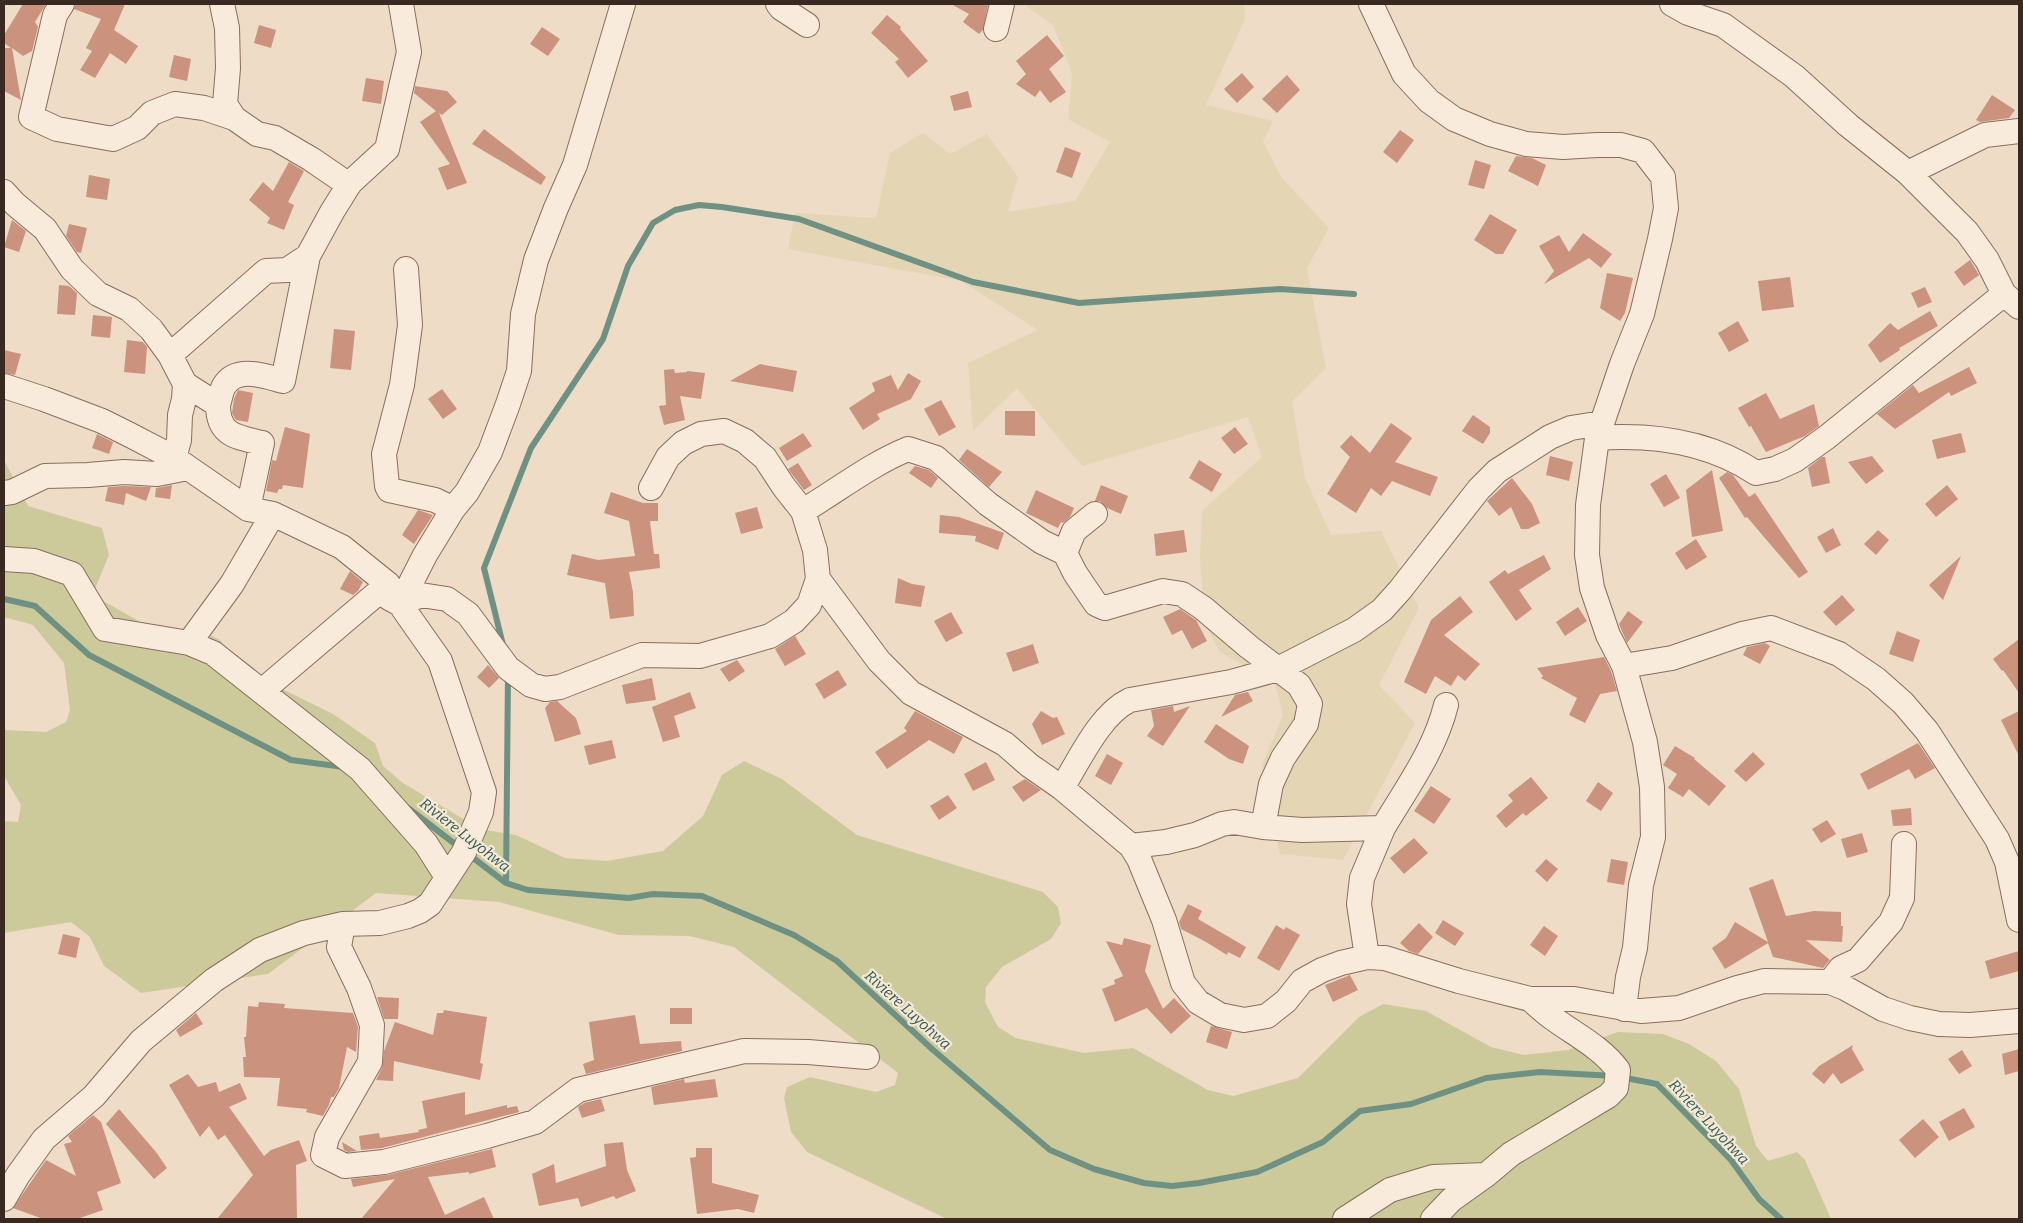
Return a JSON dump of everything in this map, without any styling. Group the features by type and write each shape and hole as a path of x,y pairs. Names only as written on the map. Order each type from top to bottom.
{"street":[{"path":"62,4 55,15 32,117 57,129 113,139 136,128 152,113 175,104 204,108 234,118 257,134 275,138 349,185"},
{"path":"222,4 228,44 225,104 234,118"},
{"path":"248,510 262,443 236,436 223,428 218,418 218,405 224,385 236,376 253,373 283,381 308,256 349,185 387,149 409,52 401,4"},
{"path":"262,691 394,594 425,555 453,509 467,492 490,452 519,371 523,314 536,260 575,165 624,4"},
{"path":"778,4 781,8 807,24"},
{"path":"996,29 1002,4"},
{"path":"1371,4 1404,74 1429,101 1454,119 1490,134 1526,144 1563,147 1621,146 1643,151 1662,177 1666,208 1642,314 1599,431 1588,505 1587,555 1592,588 1608,636 1624,666 1645,742 1652,787 1653,837 1641,886 1635,948 1628,977 1624,1009"},
{"path":"1062,788 1098,728 1118,705 1130,700 1230,682 1278,668 1354,630 1382,610 1433,550 1478,489 1497,471 1550,437 1571,428 1678,440 1739,461 1756,473 1775,469 1795,460 2012,301 1967,232 1908,173 1848,125 1794,76 1723,25 1688,13 1672,4"},
{"path":"1908,173 1985,134 2019,131"},
{"path":"4,192 14,204 45,228 72,269 98,294 129,310 151,329 170,355 185,384 218,405"},
{"path":"170,355 266,272 287,270 308,256"},
{"path":"406,269 410,325 402,385 384,454 387,486 389,490 435,500 453,509"},
{"path":"181,463 179,440 180,415 185,384"},
{"path":"4,386 102,421 181,463 248,510 273,514 342,547 394,594 440,661 484,792 481,812 468,844 430,904 408,916 380,922 343,924 304,933 260,950 214,980 141,1040 94,1096 44,1139 18,1174 4,1199"},
{"path":"394,594 447,598 468,614 508,668 531,685 545,690 560,687 642,655 700,656 770,636 794,621 809,605 818,579 815,550 803,511 765,458 745,440 724,431 701,434 683,443 668,457 651,488"},
{"path":"803,511 844,487 884,459 908,449 936,458 988,504 1042,542 1065,553 1075,573 1096,604 1105,608 1163,591 1182,594 1299,685 1310,704 1306,724 1283,758 1271,784 1263,827"},
{"path":"4,493 12,492 45,476 124,472 156,474 181,463"},
{"path":"189,643 232,584 273,514"},
{"path":"1065,553 1074,531 1095,514"},
{"path":"4,560 34,561 72,574 106,629 189,643 213,653 360,769 426,844 447,877"},
{"path":"818,579 879,661 911,693 1005,744 1029,765 1062,788 1131,846 1139,859 1164,920 1183,983 1198,1002 1220,1015 1244,1020 1267,1016 1286,1001 1302,981 1322,970 1367,957 1385,958 1459,981 1530,999 1574,999 1641,1011 1679,1008 1736,988 1764,981 1830,982 1883,1009 1910,1018 1939,1024 1970,1025 2019,1021"},
{"path":"1624,666 1672,658 1742,634 1771,628 1839,654 1876,679 1903,703 1927,731 1997,839 2007,862 2019,920"},
{"path":"1367,957 1359,904 1362,878 1383,828 1427,753 1441,725 1446,705"},
{"path":"1131,846 1195,836 1222,824 1234,822 1263,827 1302,830 1383,828"},
{"path":"1830,982 1841,968 1858,960 1891,922 1902,898 1904,844"},
{"path":"343,924 339,947 359,988 372,1026 370,1062 327,1137 323,1155 345,1166 384,1162 487,1136 535,1122 578,1090 744,1050 808,1052 867,1058"},
{"path":"1433,1219 1451,1200 1486,1175 1510,1154 1608,1096 1617,1079 1602,1053 1552,1018 1530,999"},
{"path":"1345,1219 1390,1190 1432,1177 1486,1175"}],"shaded area":[{"path":"1023,4 1244,4 1245,19 1206,105 1273,121 1263,141 1281,177 1329,228 1307,268 1326,368 1292,402 1305,478 1331,535 1381,531 1419,608 1379,685 1415,723 1343,860 1280,854 1262,765 1283,715 1275,683 1220,652 1205,625 1200,560 1202,511 1262,457 1248,417 1082,466 1017,388 973,431 968,363 1038,330 961,281 788,249 795,213 876,218 890,153 923,133 950,154 987,134 1018,177 1008,212 1075,201 1110,142 1068,119 1072,73 1053,25"},
{"path":"4,460 28,506 102,528 109,555 94,591 105,602 153,629 202,631 220,640 250,673 333,714 375,743 383,766 403,783 480,829 516,835 565,858 607,861 663,851 703,816 722,775 744,761 782,779 857,835 1043,892 1058,907 1061,923 1051,939 1002,967 986,987 985,1002 998,1027 1016,1038 1084,1053 1133,1048 1208,1090 1233,1096 1298,1078 1359,1017 1383,1004 1426,1011 1491,1047 1524,1055 1568,1050 1618,1032 1663,1034 1689,1044 1716,1061 1739,1089 1756,1146 1768,1161 1797,1152 1805,1160 1831,1219 947,1219 807,1152 791,1132 784,1098 787,1087 810,1077 876,1092 895,1085 898,1073 734,947 689,936 619,935 499,902 376,893 268,974 141,993 104,966 90,937 71,922 4,933 4,821 18,822 21,805 4,776 4,730 46,732 66,722 70,710 64,663 33,625 8,618 4,619"}],"building":[{"path":"23,4 46,4 35,22 38,27 32,51 23,56 12,48 21,100 4,91 4,48 11,48 4,43 4,35"},
{"path":"76,4 125,4 114,30 138,46 126,64 110,53 95,78 80,70 92,51 86,48 101,19 74,9"},
{"path":"951,4 988,4 983,30 979,34 963,22 969,14"},
{"path":"887,15 901,27 900,29 928,61 908,78 895,62 899,59 871,33"},
{"path":"259,25 276,30 271,48 254,43"},
{"path":"542,27 560,39 548,56 530,44"},
{"path":"1047,35 1064,56 1049,69 1066,92 1050,103 1040,90 1035,97 1016,84 1026,74 1016,61"},
{"path":"174,55 191,59 187,81 169,77"},
{"path":"1242,73 1254,87 1237,103 1224,89"},
{"path":"1287,75 1300,90 1277,113 1262,99"},
{"path":"366,78 384,81 381,104 362,101"},
{"path":"415,86 447,91 457,102 442,115 439,113 467,183 447,190 438,168 450,164 420,122 436,111 414,93"},
{"path":"968,91 972,107 954,111 950,96"},
{"path":"1992,95 2015,110 2009,118 1980,122 1976,120"},
{"path":"484,129 546,177 541,185 472,144"},
{"path":"1400,130 1414,140 1397,163 1383,152"},
{"path":"1065,147 1081,153 1072,178 1056,172"},
{"path":"1516,156 1532,158 1546,165 1538,186 1508,171"},
{"path":"1475,160 1491,165 1484,189 1468,185"},
{"path":"289,162 304,171 288,202 294,205 284,230 267,223 270,218 249,200 263,182 273,191"},
{"path":"89,175 110,179 107,200 86,197"},
{"path":"1490,214 1517,230 1503,254 1496,254 1474,240"},
{"path":"12,220 26,231 19,252 4,247"},
{"path":"69,224 87,228 81,253 77,252 66,236"},
{"path":"1583,233 1612,254 1601,268 1589,258 1544,284 1554,271 1539,246 1559,235 1569,252"},
{"path":"1970,260 1979,275 1964,286 1954,272"},
{"path":"1607,273 1633,278 1625,313 1620,321 1600,308"},
{"path":"1790,277 1794,307 1762,311 1758,281"},
{"path":"59,285 69,286 77,293 75,315 57,314"},
{"path":"1925,287 1932,302 1918,308 1911,293"},
{"path":"1930,311 1938,326 1899,348 1900,350 1880,363 1868,345 1890,323 1898,330"},
{"path":"93,315 112,317 110,338 91,336"},
{"path":"1738,321 1749,341 1729,352 1718,333"},
{"path":"334,329 355,331 351,370 330,368"},
{"path":"127,340 143,342 147,347 145,374 124,372"},
{"path":"4,350 21,354 15,375 4,373"},
{"path":"760,364 797,371 793,392 730,381"},
{"path":"1969,367 1977,383 1951,396 1949,392 1895,429 1877,414 1913,385 1919,393"},
{"path":"674,369 675,373 687,371 705,373 701,399 680,396 685,420 664,425 659,406 666,405 664,370"},
{"path":"908,373 921,381 911,399 877,414 880,419 863,430 849,408 875,391 872,383 891,375 898,390"},
{"path":"442,389 457,409 443,419 428,399"},
{"path":"238,390 253,393 248,422 236,420 232,413 234,399"},
{"path":"1766,393 1780,419 1814,404 1819,426 1805,436 1766,452 1738,408"},
{"path":"941,400 956,427 939,436 924,409"},
{"path":"1005,411 1035,411 1035,436 1005,435"},
{"path":"1473,415 1490,427 1490,433 1483,444 1462,431"},
{"path":"1391,423 1412,438 1395,462 1438,477 1430,496 1392,481 1381,496 1371,488 1356,513 1327,494 1350,457 1340,447 1351,435 1370,453"},
{"path":"285,427 310,434 303,488 283,485 282,489 279,489 277,493 266,491 272,460 276,461"},
{"path":"1235,427 1248,444 1234,454 1221,438"},
{"path":"803,433 812,446 787,461 779,448"},
{"path":"1961,433 1966,452 1937,459 1932,440"},
{"path":"97,434 113,442 109,454 92,448"},
{"path":"967,449 1002,472 989,487 959,460"},
{"path":"1550,456 1573,462 1569,481 1546,475"},
{"path":"1872,456 1884,471 1866,484 1848,462"},
{"path":"1822,457 1825,457 1830,483 1812,487 1808,468"},
{"path":"1199,460 1222,474 1212,492 1189,478"},
{"path":"798,463 812,485 804,490 788,469"},
{"path":"915,466 929,470 938,478 931,488 909,473"},
{"path":"1712,470 1723,531 1692,537 1686,490"},
{"path":"1727,472 1733,475 1749,497 1755,493 1808,572 1799,578 1747,517 1745,518 1719,478"},
{"path":"1666,474 1680,498 1664,507 1650,484"},
{"path":"1512,478 1532,504 1540,523 1528,529 1521,529 1511,507 1499,516 1487,501"},
{"path":"172,485 170,499 155,497 156,488"},
{"path":"1101,485 1128,496 1121,514 1107,508 1100,501 1095,501"},
{"path":"1947,485 1958,499 1936,517 1925,504"},
{"path":"108,487 151,487 146,501 126,493 124,505 105,501"},
{"path":"1036,490 1074,508 1070,517 1063,523 1061,522 1058,528 1026,513"},
{"path":"611,492 643,503 658,503 658,521 650,521 654,554 659,554 660,568 629,572 633,592 634,616 610,619 605,583 567,575 572,554 598,560 635,556 629,521 604,513"},
{"path":"757,507 763,528 741,534 735,513"},
{"path":"418,510 433,515 414,544 402,535"},
{"path":"940,515 959,517 1004,533 998,550 975,541 976,536 939,533"},
{"path":"1833,528 1841,545 1826,553 1817,537"},
{"path":"1184,530 1187,552 1156,556 1154,534"},
{"path":"1878,530 1889,540 1876,555 1864,544"},
{"path":"1696,539 1707,557 1686,570 1675,553"},
{"path":"1544,555 1551,569 1519,590 1532,609 1516,621 1489,582 1505,570 1508,574"},
{"path":"1961,556 1943,600 1929,585"},
{"path":"350,571 363,582 358,591 353,595 340,589"},
{"path":"898,578 912,584 925,586 921,607 895,603"},
{"path":"1842,595 1855,610 1836,626 1823,612"},
{"path":"1460,596 1473,612 1444,635 1480,664 1465,681 1458,675 1451,686 1435,676 1426,694 1404,682 1431,620"},
{"path":"1578,607 1587,621 1565,636 1556,622"},
{"path":"1180,609 1196,620 1207,641 1192,649 1182,630 1172,635 1163,617"},
{"path":"1628,611 1643,622 1627,643 1619,624"},
{"path":"951,612 963,633 946,642 934,621"},
{"path":"1897,631 1920,640 1913,662 1889,654"},
{"path":"795,636 806,654 785,666 775,649"},
{"path":"2019,639 2019,693 1993,659"},
{"path":"1765,643 1770,646 1760,664 1743,655 1747,647"},
{"path":"1033,644 1039,663 1013,672 1006,653"},
{"path":"1604,657 1611,671 1617,691 1600,694 1585,723 1569,715 1577,698 1541,678 1543,676 1537,668"},
{"path":"737,660 745,671 729,682 720,669"},
{"path":"488,665 499,678 489,688 477,677"},
{"path":"838,670 847,685 824,699 815,684"},
{"path":"652,678 656,700 626,704 622,685"},
{"path":"690,692 696,708 674,716 680,737 663,742 652,707"},
{"path":"1248,692 1253,701 1221,717 1235,695"},
{"path":"557,701 576,718 581,734 555,742 545,708 550,702"},
{"path":"1173,706 1174,712 1190,706 1163,746 1147,736 1154,726 1151,710"},
{"path":"915,711 963,737 954,754 929,740 887,769 875,752 907,731 904,728"},
{"path":"1041,711 1053,718 1057,717 1065,734 1042,745 1032,724"},
{"path":"2019,711 2019,756 2001,720"},
{"path":"1216,724 1249,746 1243,764 1229,759 1204,742"},
{"path":"612,740 616,758 589,765 584,746"},
{"path":"1918,743 1935,768 1915,779 1909,769 1868,790 1860,774"},
{"path":"1675,746 1695,758 1726,786 1709,806 1689,789 1683,797 1668,788 1677,774 1663,765"},
{"path":"1753,752 1765,764 1746,782 1734,771"},
{"path":"1107,754 1123,763 1111,785 1095,776"},
{"path":"986,762 995,780 973,791 964,774"},
{"path":"1531,777 1548,798 1526,816 1523,813 1506,828 1496,816 1513,801 1508,795"},
{"path":"1025,779 1041,790 1023,802 1012,787"},
{"path":"1598,782 1613,793 1601,811 1586,801"},
{"path":"1431,786 1451,799 1434,824 1414,811"},
{"path":"948,795 957,808 939,820 930,806"},
{"path":"1911,808 1912,825 1893,826 1891,810"},
{"path":"1827,820 1836,834 1821,843 1812,829"},
{"path":"1862,833 1868,852 1847,858 1841,839"},
{"path":"1414,838 1428,853 1404,874 1390,858"},
{"path":"1546,859 1558,869 1547,882 1535,871"},
{"path":"1611,859 1628,862 1624,885 1607,882"},
{"path":"1773,879 1786,916 1814,911 1841,912 1841,926 1843,926 1842,942 1806,940 1830,960 1823,968 1773,957 1768,943 1725,969 1712,948 1726,938 1735,922 1768,942 1749,888"},
{"path":"1188,904 1202,911 1198,919 1246,947 1240,958 1228,952 1227,955 1181,929 1179,922"},
{"path":"1443,920 1464,933 1455,946 1435,933"},
{"path":"1419,923 1433,937 1418,954 1409,951 1400,943"},
{"path":"1276,925 1284,930 1286,927 1300,935 1279,971 1257,958"},
{"path":"1544,926 1558,936 1545,956 1530,945"},
{"path":"63,934 80,938 76,958 58,954"},
{"path":"1124,938 1151,945 1145,971 1163,1009 1174,998 1191,1016 1171,1034 1147,1008 1115,1022 1102,989 1115,984 1114,980 1123,976 1106,941 1122,945"},
{"path":"2019,951 2019,971 1990,979 1985,961"},
{"path":"1350,975 1358,990 1333,1002 1325,985"},
{"path":"377,997 399,998 398,1019 384,1019"},
{"path":"259,1002 285,1004 284,1008 353,1013 358,1027 356,1052 347,1047 339,1088 334,1097 331,1097 323,1116 306,1112 307,1109 277,1106 280,1078 244,1077 243,1057 246,1057 244,1037 246,1037 248,1006 258,1007"},
{"path":"670,1008 692,1008 692,1024 670,1024"},
{"path":"444,1010 487,1017 480,1063 483,1064 480,1080 394,1061 393,1081 376,1080 382,1068 384,1051 395,1022 433,1035 437,1013 443,1013"},
{"path":"196,1013 203,1024 180,1037 176,1030"},
{"path":"635,1015 640,1044 681,1041 682,1051 586,1074 583,1064 594,1060 589,1022"},
{"path":"1211,1026 1232,1032 1227,1049 1206,1042"},
{"path":"1853,1045 1852,1049 1864,1070 1841,1084 1833,1073 1824,1084 1812,1074 1819,1066"},
{"path":"2019,1049 2019,1071 2005,1075 2002,1054"},
{"path":"1962,1050 1972,1066 1959,1074 1948,1059"},
{"path":"188,1074 198,1087 216,1082 219,1092 240,1083 247,1099 229,1107 264,1156 271,1150 299,1140 307,1161 296,1165 297,1219 217,1219 253,1175 225,1135 218,1140 209,1126 200,1137 169,1085"},
{"path":"684,1079 685,1083 715,1079 718,1097 654,1105 651,1087"},
{"path":"465,1092 465,1115 507,1105 507,1108 517,1106 519,1112 382,1148 361,1150 359,1136 379,1133 380,1138 419,1132 418,1130 427,1128 422,1101"},
{"path":"601,1099 605,1111 582,1118 578,1107 584,1103"},
{"path":"1964,1108 1975,1127 1949,1141 1939,1122"},
{"path":"119,1109 156,1152 167,1168 154,1179 106,1124"},
{"path":"93,1115 101,1122 121,1183 97,1192 103,1210 77,1219 43,1219 13,1208 46,1160 76,1176 64,1144 72,1142 68,1136"},
{"path":"1923,1119 1939,1137 1915,1158 1899,1140"},
{"path":"342,1142 357,1151 348,1152 344,1150"},
{"path":"623,1142 627,1170 636,1191 616,1199 614,1196 581,1207 578,1198 539,1206 532,1174 554,1164 556,1183 606,1166 604,1144"},
{"path":"696,1148 712,1148 712,1183 759,1195 754,1213 738,1209 697,1214 690,1158 696,1157"},
{"path":"492,1149 496,1167 469,1174 469,1172 428,1177 445,1215 484,1197 494,1219 361,1219 395,1179 353,1187 351,1179 387,1175"}],"waterway":[{"path":"503,645 484,568 531,448 603,339 628,266 653,223 675,210 699,205 799,219 973,282 1079,303 1280,289 1354,294"},
{"name":"Riviere Luyohwa","path":"4,599 35,606 89,655 291,760 344,767"},
{"path":"506,883 508,674"},
{"name":"Riviere Luyohwa","path":"408,808 506,883 528,890 629,898 653,894 702,896 794,935 837,961 932,1049 1050,1150 1094,1169 1144,1183 1172,1186 1199,1183 1257,1172 1323,1142 1360,1111 1411,1104 1486,1078 1540,1072 1615,1076 1657,1084 1731,1160 1759,1199 1781,1219"}]}
